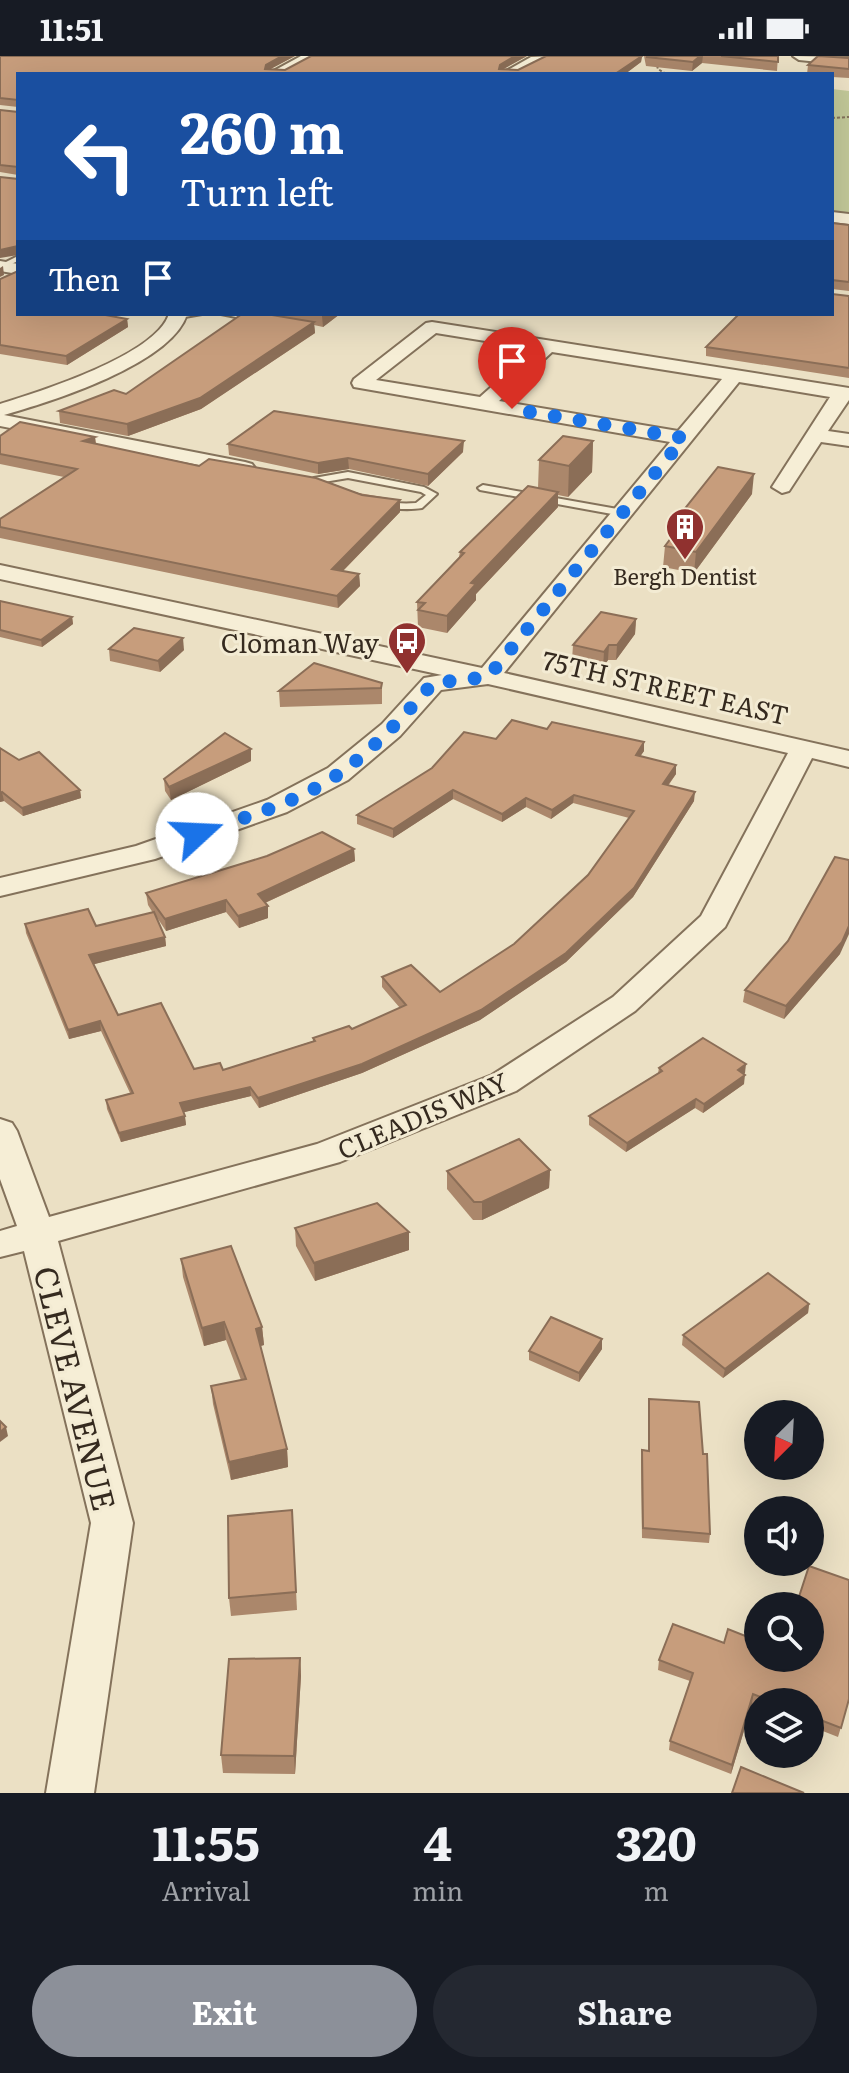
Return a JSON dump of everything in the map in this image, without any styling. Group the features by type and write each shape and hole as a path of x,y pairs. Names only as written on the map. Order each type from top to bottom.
{"street":[{"path":"278,72 311,56"},
{"path":"511,72 551,56"},
{"path":"799,56 849,61"},
{"path":"0,410 74,388 120,367 170,331 184,316"},
{"path":"684,438 361,383 432,327 846,394 782,487"},
{"path":"484,404 548,346"},
{"path":"0,887 145,853 277,806 338,774 391,730 433,683 488,677 734,376"},
{"path":"0,420 269,472"},
{"path":"817,435 849,440"},
{"name":"75TH STREET EAST","path":"0,572 488,677 849,759"},
{"name":"CLEADIS WAY","path":"19,1240 328,1153 504,1083 624,1004 714,921 804,748"},
{"name":"CLEVE AVENUE","path":"0,1131 19,1240 112,1523 70,1793"}],"lane":[{"path":"238,316 270,321"},
{"path":"348,475 432,494 421,505 408,507 334,493 307,480 348,475"},
{"path":"483,488 623,513"}],"green space":[{"path":"834,89 849,91 849,215 834,213"}],"building":[{"path":"0,56 282,56 266,65 265,69 285,70 311,56 515,56 500,65 499,69 518,70 546,56 642,56 618,72 16,72 16,100 0,98"},
{"path":"647,56 700,56 693,62"},
{"path":"721,56 778,56 778,62"},
{"path":"818,56 849,58 849,69 808,65"},
{"path":"0,110 16,112 16,167 0,165"},
{"path":"0,177 16,179 16,246 0,250"},
{"path":"834,223 849,225 849,282 834,280"},
{"path":"16,272 16,316 111,316 127,319 66,356 0,345 0,279"},
{"path":"834,294 849,296 849,368 706,347 737,316 834,316"},
{"path":"239,316 278,316 314,322 200,398 127,424 59,411 114,390 126,394"},
{"path":"274,411 464,441 428,474 348,458 318,463 228,444"},
{"path":"20,422 95,437 83,441 199,466 209,459 316,478 362,495 400,500 332,569 359,574 337,596 0,527 0,519 77,469 0,454 0,436"},
{"path":"563,436 593,441 569,466 539,460"},
{"path":"718,467 754,474 696,552 665,546 683,522 675,521"},
{"path":"528,486 558,492 471,583 476,584 447,616 418,610 425,603 417,602 464,553 460,552"},
{"path":"0,601 72,617 41,640 0,630"},
{"path":"601,612 636,619 617,645 609,645 604,652 573,645"},
{"path":"134,628 183,638 158,661 109,649"},
{"path":"314,663 382,683 381,688 279,691"},
{"path":"512,720 547,729 552,722 644,742 636,755 676,765 663,784 695,792 634,888 566,953 481,1010 362,1064 258,1098 250,1087 180,1103 185,1116 119,1133 106,1100 133,1093 100,1021 68,1030 25,924 88,909 96,926 154,912 165,937 89,955 118,1015 161,1003 194,1069 220,1063 223,1070 315,1041 313,1038 349,1026 352,1029 406,1005 382,977 411,965 440,992 514,944 588,875 634,811 574,795 552,810 526,798 502,814 453,790 393,829 357,815 432,768 464,732 496,739"},
{"path":"225,733 251,749 169,787 164,779"},
{"path":"0,748 19,760 39,752 80,790 22,808 0,793"},
{"path":"322,832 354,849 258,894 268,906 238,916 226,900 165,919 146,893 267,856"},
{"path":"835,857 849,860 849,926 842,942 786,1006 745,990 788,941"},
{"path":"703,1038 746,1064 738,1070 745,1075 704,1104 696,1099 627,1143 589,1116 662,1071 659,1068"},
{"path":"519,1139 550,1170 482,1202 474,1202 447,1171"},
{"path":"377,1203 409,1232 314,1263 295,1228"},
{"path":"231,1246 262,1327 256,1329 287,1449 229,1462 211,1386 246,1379 224,1322 202,1328 181,1259"},
{"path":"768,1273 809,1304 725,1369 683,1335"},
{"path":"551,1317 602,1339 579,1373 529,1351"},
{"path":"649,1399 699,1402 703,1454 707,1454 710,1534 643,1528 642,1450 649,1451"},
{"path":"292,1510 296,1592 229,1598 228,1516"},
{"path":"824,1571 849,1580 849,1699 841,1728 824,1721 824,1688 744,1688 744,1724 732,1765 670,1741 693,1673 659,1660 673,1624 724,1643 728,1629 744,1635 744,1672 824,1672 824,1592 801,1592 806,1576 824,1576"},
{"path":"300,1658 294,1756 221,1755 229,1659"},
{"path":"741,1767 804,1793 732,1793"}],"place":[{"name":"Bergh Dentist","path":"685,561"},
{"name":"Cloman Way","path":"407,675"}],"route":[{"path":"197,834 277,806 338,774 391,730 433,683 488,677 684,438 512,409"}]}
